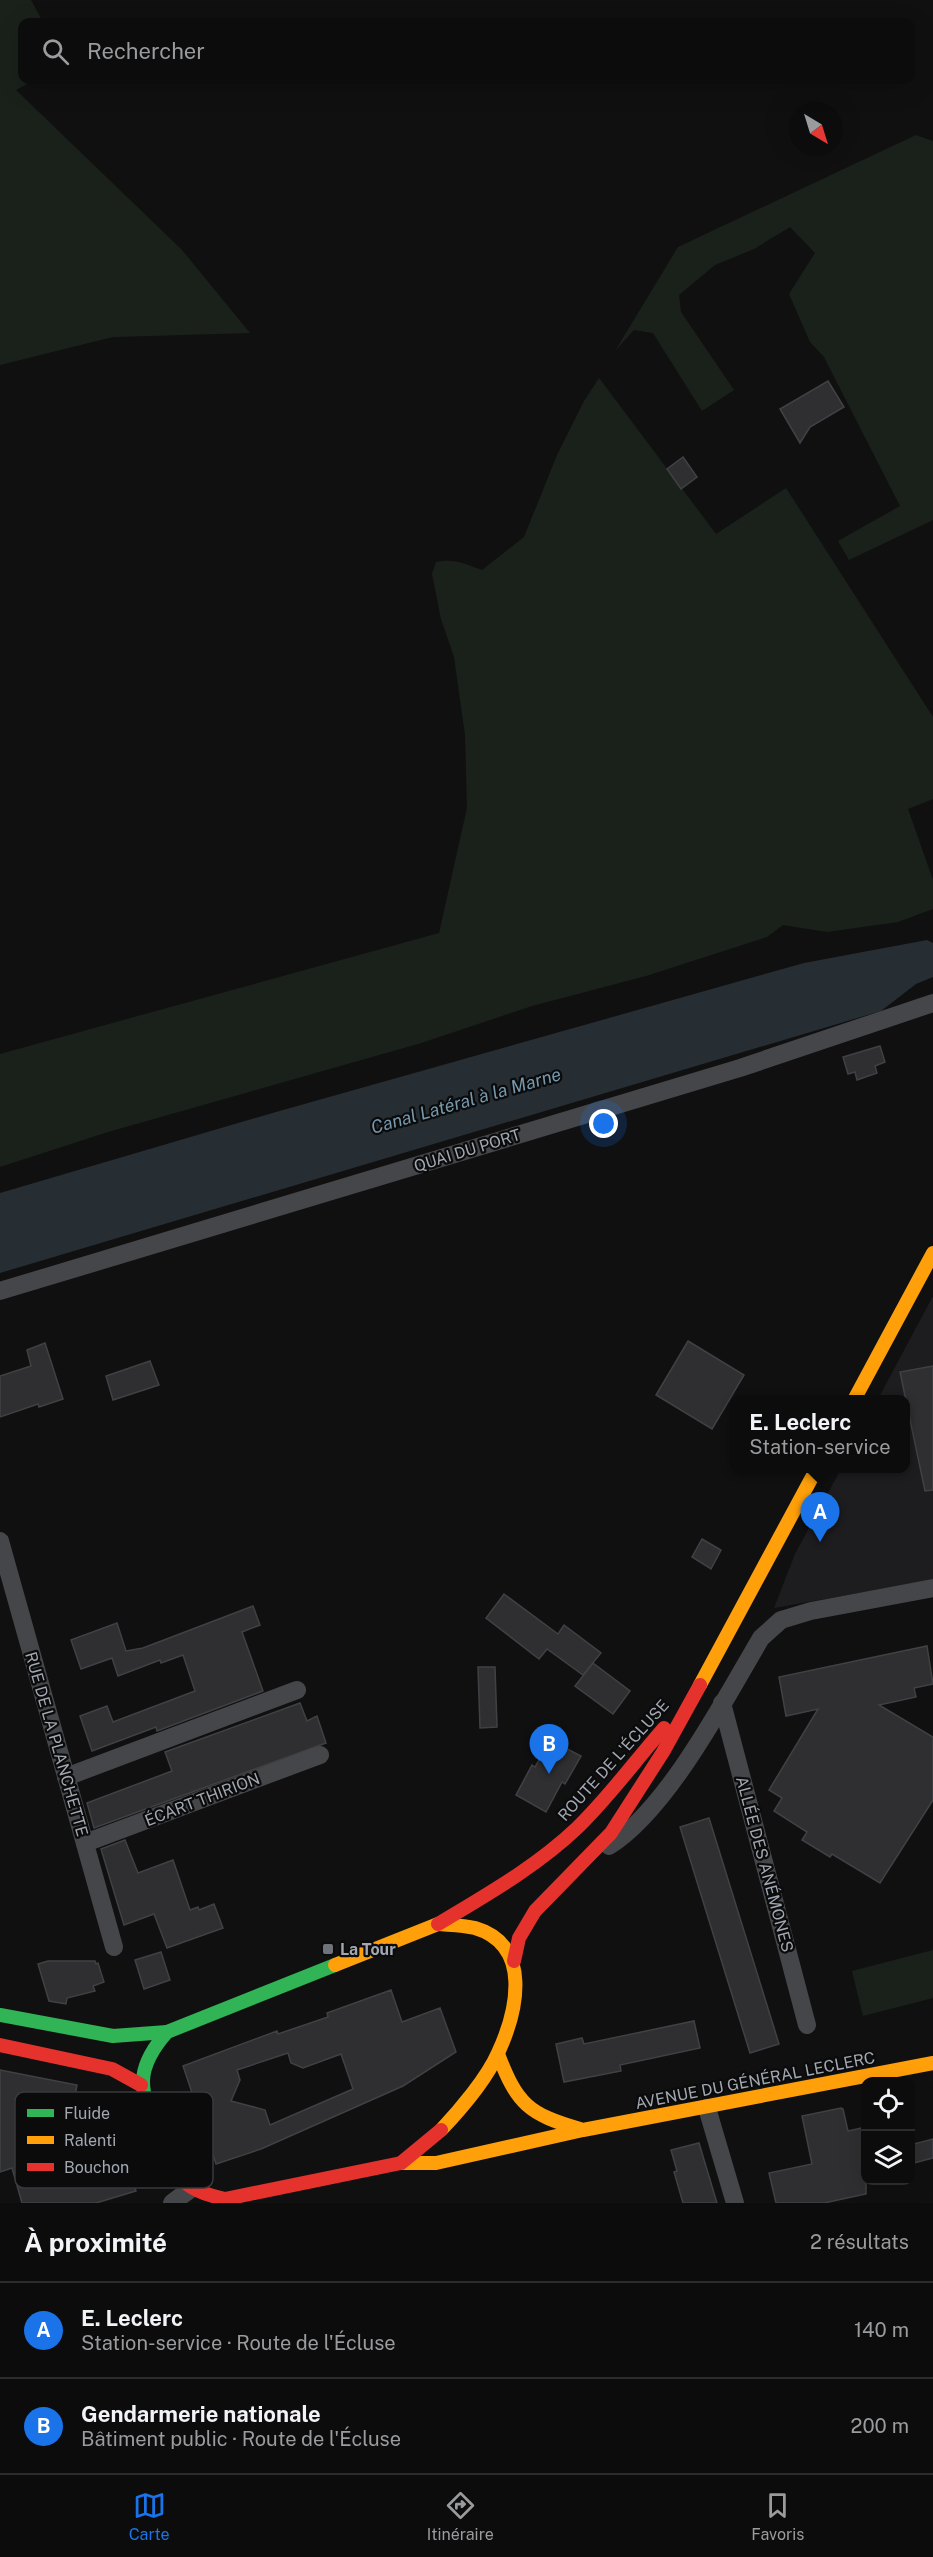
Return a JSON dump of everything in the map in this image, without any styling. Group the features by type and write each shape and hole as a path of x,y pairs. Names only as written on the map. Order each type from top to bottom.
{"main road":[{"path":"857,1395 933,1253"},
{"name":"ROUTE DE L'ÉCLUSE","path":"514,1961 519,1938 532,1907 589,1858 612,1833 631,1803 693,1697 814,1473"},
{"name":"ROUTE DE L'ÉCLUSE","path":"0,2015 113,2036 167,2031 438,1924 518,1881 574,1830 693,1697"},
{"path":"401,2163 435,2136 459,2111 498,2054 515,2005 517,1988 514,1961 500,1943 474,1928 438,1924"},
{"path":"144,2092 141,2085 144,2066 154,2046 167,2031"},
{"path":"0,2045 112,2069 141,2085"},
{"path":"498,2054 508,2081 518,2099 534,2114 583,2130"},
{"name":"AVENUE DU GÉNÉRAL LECLERC","path":"224,2201 401,2163 436,2163 583,2130 933,2063"},
{"path":"197,2195 224,2201"}],"street":[{"name":"QUAI DU PORT","path":"0,1291 740,1068 933,1003"},
{"path":"915,1286 933,1275"},
{"name":"RUE DE LA PLANCHETTE","path":"0,1541 114,1947"},
{"path":"589,1858 622,1838 659,1797 710,1725 761,1638 770,1628 781,1620 811,1611 933,1588"},
{"path":"66,1776 297,1690"},
{"name":"ALLÉE DES ANÉMONES","path":"722,1703 807,2025"},
{"name":"ÉCART THIRION","path":"85,1843 320,1755"},
{"path":"707,2108 735,2203"},
{"path":"172,2203 197,2195"}],"shaded area":[{"path":"0,0 31,0 41,18 18,18 18,84 27,84 16,90 182,250 250,333 113,337 0,365"},
{"path":"916,135 933,141 933,520 849,560 838,541 900,506 824,357 810,342 789,294 815,253 790,227 754,249 715,265 679,295 681,312 734,390 702,411 653,333 634,330 615,351 678,247"},
{"path":"599,378 716,534 786,488 933,717 933,799 908,809 933,880 933,909 898,922 827,932 783,925 767,937 646,976 532,1006 418,1044 108,1132 0,1167 0,1054 439,933 467,808 465,735 454,657 441,619 432,574 436,562 443,561 460,562 482,570 524,537 557,455 584,401"},
{"path":"933,1296 933,1580 774,1608 795,1554 839,1473 910,1473 910,1395 880,1395"},
{"path":"933,1950 933,1998 863,2016 852,1971"}],"water":[{"name":"Canal Latéral à la Marne","path":"927,940 933,943 933,977 916,984 881,1011 0,1273 0,1193 276,1112 804,963"}],"building":[{"path":"828,381 844,407 810,427 800,443 780,409"},
{"path":"683,457 697,477 681,489 667,469"},
{"path":"880,1046 885,1062 875,1066 877,1073 857,1080 855,1072 848,1074 843,1057"},
{"path":"688,1341 744,1375 730,1395 712,1429 656,1395"},
{"path":"45,1343 63,1399 39,1407 38,1404 0,1417 0,1376 31,1366 27,1350"},
{"path":"150,1361 159,1385 113,1400 106,1376"},
{"path":"933,1366 933,1490 925,1491 910,1420 910,1395 905,1395 900,1372"},
{"path":"702,1539 721,1550 711,1569 692,1557"},
{"path":"504,1594 558,1634 564,1625 601,1653 583,1675 547,1649 539,1659 486,1618"},
{"path":"253,1606 260,1625 242,1632 263,1691 157,1731 156,1727 92,1751 80,1716 107,1706 113,1722 195,1691 183,1655 161,1663 160,1660 118,1676 112,1658 81,1669 71,1640 117,1623 126,1651 143,1648"},
{"path":"927,1646 933,1684 914,1688 916,1697 879,1705 933,1737 933,1800 880,1883 832,1854 830,1857 802,1840 807,1832 774,1811 782,1798 769,1790 818,1709 786,1716 779,1677"},
{"path":"593,1663 630,1691 613,1714 575,1686"},
{"path":"478,1667 495,1667 497,1727 480,1728"},
{"path":"300,1703 307,1721 317,1716 326,1743 94,1828 87,1803 172,1771 165,1752"},
{"path":"550,1740 581,1756 565,1784 562,1782 546,1812 516,1795 532,1765 535,1767"},
{"path":"709,1818 779,2044 750,2053 680,1827"},
{"path":"125,1840 138,1873 173,1860 190,1910 198,1907 199,1910 214,1904 223,1928 167,1948 154,1914 124,1925 101,1849"},
{"path":"161,1952 170,1980 144,1989 135,1960"},
{"path":"48,1961 95,1961 96,1964 98,1963 104,1982 93,1986 95,1991 67,1998 66,2004 49,2001 38,1964"},
{"path":"391,1990 402,2022 440,2008 456,2052 403,2086 261,2149 216,2164 213,2155 213,2092 192,2092 183,2066 277,2031 278,2034 328,2017 327,2013","holes":["288,2053 291,2063 303,2068 341,2054 353,2089 270,2125 265,2110 231,2101 240,2080 237,2070"]},
{"path":"694,2021 700,2048 620,2065 621,2071 564,2082 556,2044 582,2038 584,2044"},
{"path":"0,2070 77,2085 76,2092 15,2092 15,2178 12,2168 0,2172"},
{"path":"841,2108 848,2131 861,2128 861,2185 866,2185 866,2194 824,2203 776,2203 769,2173 812,2164 802,2116"},
{"path":"933,2139 933,2158 915,2163 915,2144"},
{"path":"699,2143 717,2203 683,2203 674,2172 677,2171 671,2150"},
{"path":"18,2188 135,2188 136,2191 96,2203 22,2203"}],"traffic: fast":[{"path":"144,2092 143,2076 147,2063 154,2048 167,2032 335,1965"},
{"path":"0,2015 113,2036 167,2032"}],"traffic: slow":[{"path":"857,1395 933,1253"},
{"path":"700,1685 814,1473"},
{"path":"438,1924 475,1928 493,1937 506,1949 513,1964 515,1981 511,2019 498,2053 487,2073 441,2130"},
{"path":"335,1965 438,1924"},
{"path":"498,2054 512,2085 527,2105 548,2118 580,2129"},
{"path":"401,2163 436,2163 583,2130 933,2063"}],"traffic: jam":[{"path":"514,1961 519,1938 535,1911 611,1833 663,1752 700,1685"},
{"path":"438,1924 510,1880 561,1842 600,1804 664,1728"},
{"path":"0,2045 112,2069 141,2085"},
{"path":"193,2188 225,2199 401,2163 441,2130"}],"place":[{"name":"E. Leclerc","path":"820,1542"},
{"name":"Gendarmerie nationale","path":"549,1774"},
{"name":"La Tour","path":"328,1949"}]}
